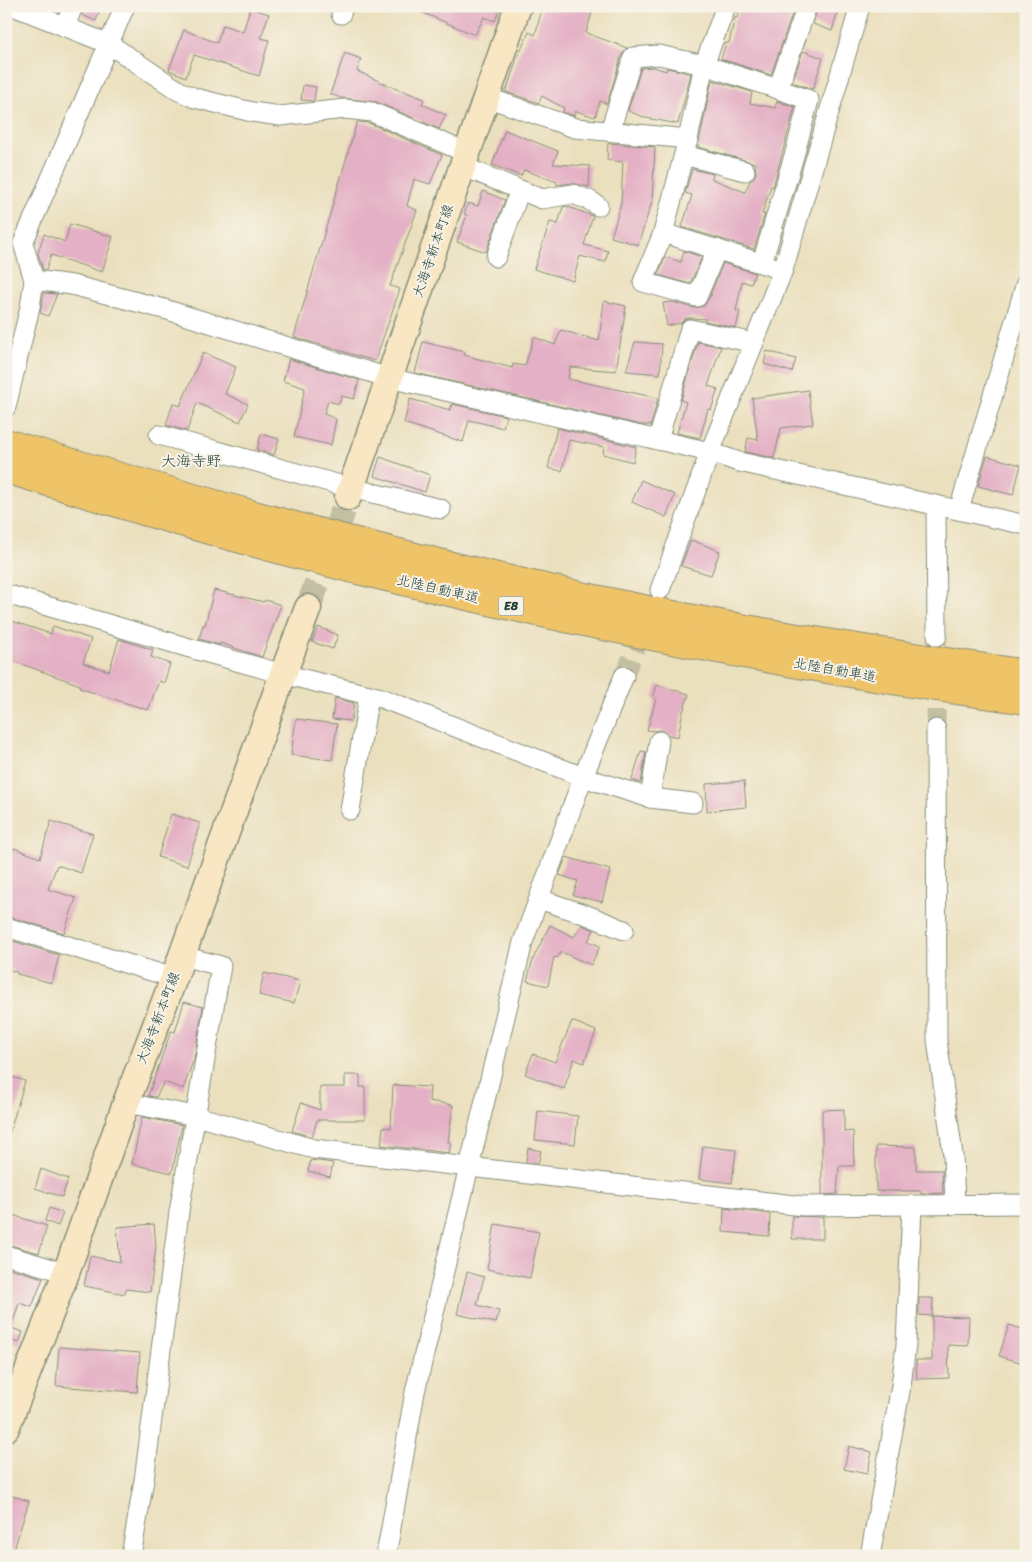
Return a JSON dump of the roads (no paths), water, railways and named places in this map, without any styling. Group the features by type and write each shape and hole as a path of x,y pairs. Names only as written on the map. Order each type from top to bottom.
{"highway":[{"name":"北陸自動車道","path":"6,443 133,482 398,553 526,584 658,612 788,636 1026,674"},
{"name":"北陸自動車道","path":"6,469 122,505 257,543 518,608 790,663 944,689 1026,700"}],"main road":[{"name":"大海寺新本町線","path":"349,492 517,7"},
{"name":"大海寺新本町線","path":"6,1428 66,1273 126,1103 178,967 308,608"}],"street":[{"path":"13,6 109,44 179,91 195,98 252,112 280,116 346,108 372,112 520,190 542,199 573,194 589,200 598,206"},
{"path":"65,27 73,6"},
{"path":"6,407 8,387 30,307 34,280 23,243 124,6"},
{"path":"717,249 696,297 643,282 663,233 686,147 704,65 726,6"},
{"path":"778,89 807,6"},
{"path":"660,590 710,452 783,270 860,6"},
{"path":"610,131 633,57 659,55 704,65 809,100 762,264"},
{"path":"486,98 576,128 610,131 686,147 745,171"},
{"path":"496,257 520,190"},
{"path":"663,233 783,270"},
{"path":"34,280 72,285 164,309 389,378 710,452 740,462 1026,524"},
{"path":"959,510 1026,283"},
{"path":"658,440 690,329 754,343"},
{"path":"159,435 349,492 441,509"},
{"path":"936,505 937,636"},
{"path":"6,594 283,674 369,695 583,777 650,798 693,803"},
{"path":"386,1556 415,1392 523,942 583,777 624,676"},
{"path":"350,810 369,695"},
{"path":"936,729 937,1040 953,1155 955,1204"},
{"path":"650,798 660,741"},
{"path":"539,898 624,930"},
{"path":"6,927 178,967 221,966 180,1212 144,1480 131,1556"},
{"path":"126,1103 196,1116 314,1149 803,1206 1026,1204"},
{"path":"870,1556 906,1345 912,1206"},
{"path":"6,1255 66,1273"}],"tunnel":[{"path":"308,608 348,497"},
{"path":"624,676 646,624"},
{"path":"936,729 937,636"}],"district":[{"name":"大海寺野","path":"191,461"}]}
